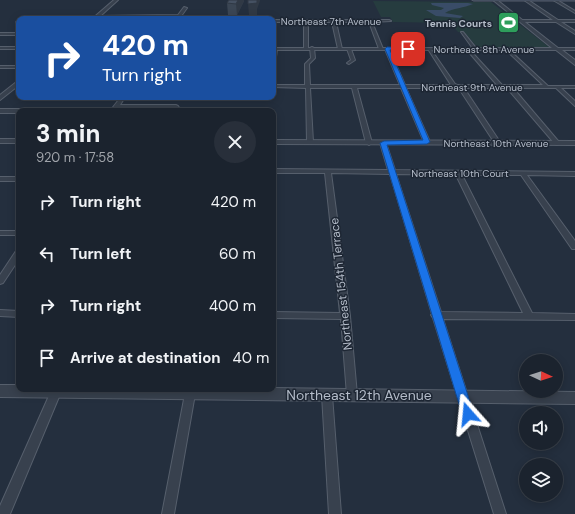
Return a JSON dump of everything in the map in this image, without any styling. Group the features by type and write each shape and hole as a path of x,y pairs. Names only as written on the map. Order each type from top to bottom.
{"main road":[{"path":"405,0 411,0"},
{"path":"474,0 575,0"}],"street":[{"path":"98,16 116,0"},
{"path":"495,0 575,63"},
{"path":"526,0 575,33"},
{"path":"555,0 575,12"},
{"path":"179,16 185,8"},
{"path":"98,16 136,16 143,11"},
{"name":"Northeast 7th Avenue","path":"276,21 389,21"},
{"path":"306,21 306,48"},
{"path":"334,21 340,49"},
{"path":"370,21 403,87 427,142"},
{"path":"522,21 575,21"},
{"path":"462,33 475,49"},
{"path":"0,34 16,34"},
{"path":"0,48 16,48"},
{"name":"Northeast 8th Avenue","path":"276,48 575,49"},
{"path":"310,142 307,64 313,58 312,48"},
{"path":"349,49 353,60 349,63"},
{"path":"430,49 453,85 460,87 497,142"},
{"path":"468,49 501,87"},
{"path":"507,49 547,87"},
{"path":"0,67 16,67"},
{"path":"0,98 16,86"},
{"name":"Northeast 9th Avenue","path":"276,86 575,88"},
{"path":"354,87 369,143"},
{"path":"509,87 558,143"},
{"path":"557,87 575,104"},
{"path":"117,106 121,100"},
{"path":"117,106 176,106 177,108"},
{"path":"0,111 16,111"},
{"path":"0,141 16,141"},
{"name":"Northeast 10th Avenue","path":"276,142 575,143"},
{"path":"384,143 436,315 500,514"},
{"name":"Northeast 10th Court","path":"276,171 575,174"},
{"name":"Northeast 154th Terrace","path":"328,172 345,316 352,395"},
{"path":"458,174 529,316"},
{"path":"523,174 575,247"},
{"path":"0,179 16,179"},
{"path":"0,233 16,233"},
{"path":"0,281 16,257"},
{"path":"0,313 16,314"},
{"path":"276,315 345,316"},
{"path":"436,315 575,317"},
{"name":"Northeast 12th Avenue","path":"0,391 16,391"},
{"path":"3,514 56,392"},
{"name":"Northeast 12th Avenue","path":"56,392 575,398"},
{"path":"168,514 190,394"},
{"path":"327,395 335,514"}],"green space":[{"path":"373,1 491,2 549,47 478,48 465,33 458,32 450,23 393,22 390,17 381,17"}],"water":[{"path":"431,3 473,4 445,13 463,16 460,18 436,16 426,10 441,10 444,8 432,5"}],"building":[{"path":"229,0 238,0 236,4 227,3"},
{"path":"248,0 257,0 257,3 248,4"}],"place":[{"name":"Tennis Courts","path":"508,23"}],"route":[{"path":"408,49 387,49 427,142 384,143 436,315 468,414"}]}
